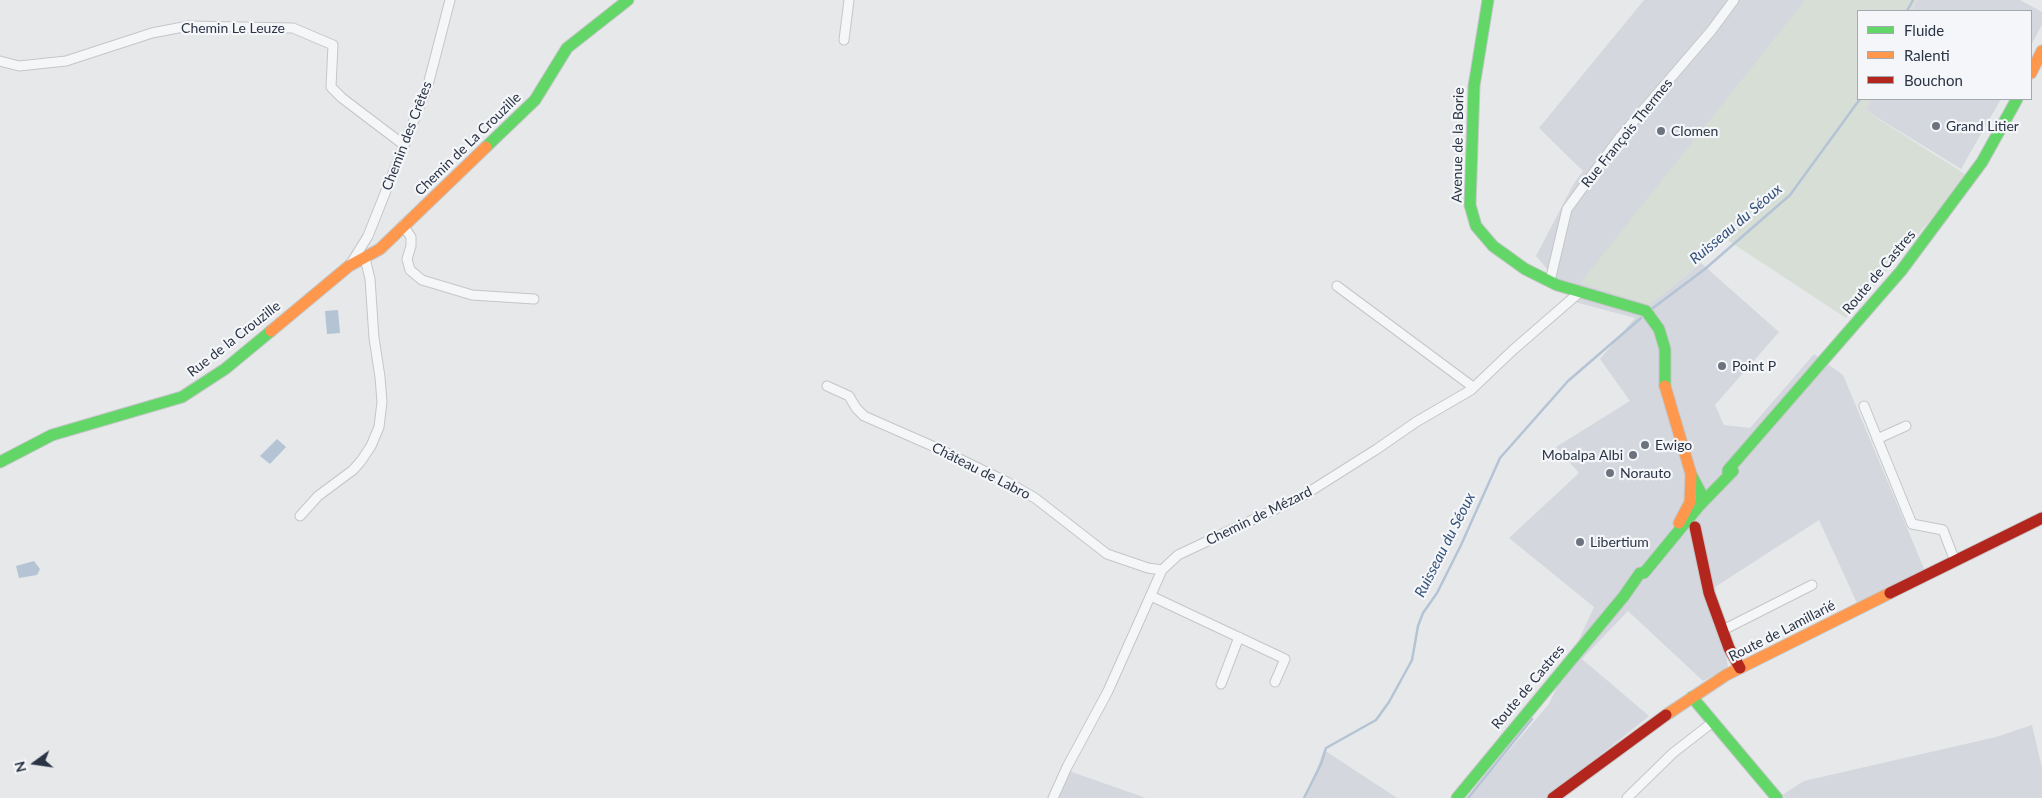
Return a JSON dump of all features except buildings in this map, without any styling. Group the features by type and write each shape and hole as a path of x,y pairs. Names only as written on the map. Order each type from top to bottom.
{"street":[{"name":"Chemin des Crêtes","path":"349,266 368,236 428,85 450,0"},
{"name":"Chemin de La Crouzille","path":"363,259 380,249 535,100 568,48 628,0"},
{"path":"844,40 849,0"},
{"name":"Avenue de la Borie","path":"1488,0 1474,86 1470,205 1476,226 1492,246 1525,269 1550,281 1646,310 1659,329 1664,349 1665,387 1691,474 1702,495 1699,506"},
{"name":"Rue François Thermes","path":"1550,281 1567,209 1620,137 1711,31 1734,0"},
{"name":"Chemin Le Leuze","path":"0,61 19,66 66,61 152,33 188,26 293,28 333,45 331,87 342,98 404,145"},
{"path":"2032,71 2042,51"},
{"name":"Route de Castres","path":"1457,798 1624,596 1640,573 1644,572 1699,506 1731,473 1745,452 1901,271 1982,162 2017,100"},
{"path":"404,224 411,237 411,246 406,259 410,270 422,280 472,295 534,299"},
{"path":"300,516 318,496 353,470 363,458 379,427 382,402 374,338 370,278 363,259"},
{"name":"Rue de la Crouzille","path":"0,462 52,435 182,397 225,369 349,266 363,259"},
{"path":"1337,286 1473,387"},
{"name":"Chemin de Mézard","path":"1053,798 1067,767 1108,691 1162,570 1178,555 1301,497 1473,387 1581,291"},
{"name":"Château de Labro","path":"827,386 849,396 856,408 864,416 938,448 1028,494 1107,554 1148,568 1162,570"},
{"path":"1864,406 1912,524 1943,530 1955,561"},
{"path":"1878,439 1906,426"},
{"name":"Avenue de la Borie","path":"1663,550 1690,502 1691,474"},
{"name":"Route de Lamillarié","path":"1553,798 1640,733 1692,697 1740,668 2042,518"},
{"path":"1695,527 1704,576 1723,630 1740,668"},
{"path":"1723,630 1812,585"},
{"path":"1151,596 1285,658 1275,682"},
{"path":"1221,684 1239,637"},
{"path":"1692,697 1777,798"},
{"path":"1627,798 1674,752 1713,722"}],"shaded area":[{"path":"1644,0 1806,0 1649,305 1701,263 1779,332 1715,405 1724,425 1750,428 1814,354 1843,375 1925,571 1857,603 1819,520 1715,587 1728,667 1703,681 1628,611 1582,659 1649,716 1547,798 1468,798 1549,704 1594,607 1509,538 1579,473 1556,447 1630,401 1600,359 1635,318 1575,302 1536,256 1573,185 1583,171 1539,128"},
{"path":"1805,0 1917,0 1912,10 1857,10 1857,100 1871,100 1866,111 1968,176 1846,318 1726,239 1701,263 1649,305 1580,283"},
{"path":"1917,0 2020,0 2042,12 2042,25 2032,43 2032,10 1912,10"},
{"path":"1870,100 2000,100 1961,169 1865,110"},
{"path":"2032,725 2042,768 2042,798 1785,798 1782,795 1804,781 1996,737"},
{"path":"1324,750 1397,798 1306,798"},
{"path":"1069,771 1146,798 1058,798"}],"water":[{"path":"338,310 340,333 327,334 325,311"},
{"path":"277,439 286,447 270,464 260,456"},
{"path":"34,561 40,569 37,575 19,578 16,566"}],"waterway":[{"name":"Ruisseau du Séoux","path":"1908,10 1913,0"},
{"name":"Ruisseau du Séoux","path":"1653,308 1705,269 1790,195 1859,100"},
{"name":"Ruisseau du Séoux","path":"1304,798 1321,764 1326,748 1376,720 1389,702 1412,660 1418,626 1423,613 1437,593 1461,545 1500,458 1568,381 1641,318"},
{"path":"1468,798 1532,719"}],"traffic: fast":[{"path":"486,147 535,100 567,48 628,0"},
{"path":"1488,0 1474,86 1470,205 1476,226 1493,246 1525,269 1557,285 1646,311 1659,329 1665,349 1665,386"},
{"path":"1728,474 1728,470 1901,271 1982,162 2016,100"},
{"path":"0,462 52,435 182,397 225,369 271,331"},
{"path":"1457,798 1624,596 1640,573 1644,573 1699,506 1733,471"},
{"path":"1692,476 1702,495 1699,506"},
{"path":"1692,697 1777,798"}],"traffic: slow":[{"path":"2032,71 2042,51"},
{"path":"271,331 349,266 380,249 486,147"},
{"path":"1665,386 1691,474 1690,502 1679,523"},
{"path":"1666,715 1726,675 1890,593"}],"traffic: jam":[{"path":"1890,593 2042,518"},
{"path":"1695,527 1709,593 1729,648 1740,668"},
{"path":"1553,798 1666,715"}],"place":[{"name":"Grand Litier","path":"1936,126"},
{"name":"Clomen","path":"1661,131"},
{"name":"Point P","path":"1722,366"},
{"name":"Ewigo","path":"1645,445"},
{"name":"Mobalpa Albi","path":"1633,455"},
{"name":"Norauto","path":"1610,473"},
{"name":"Libertium","path":"1580,542"}]}
